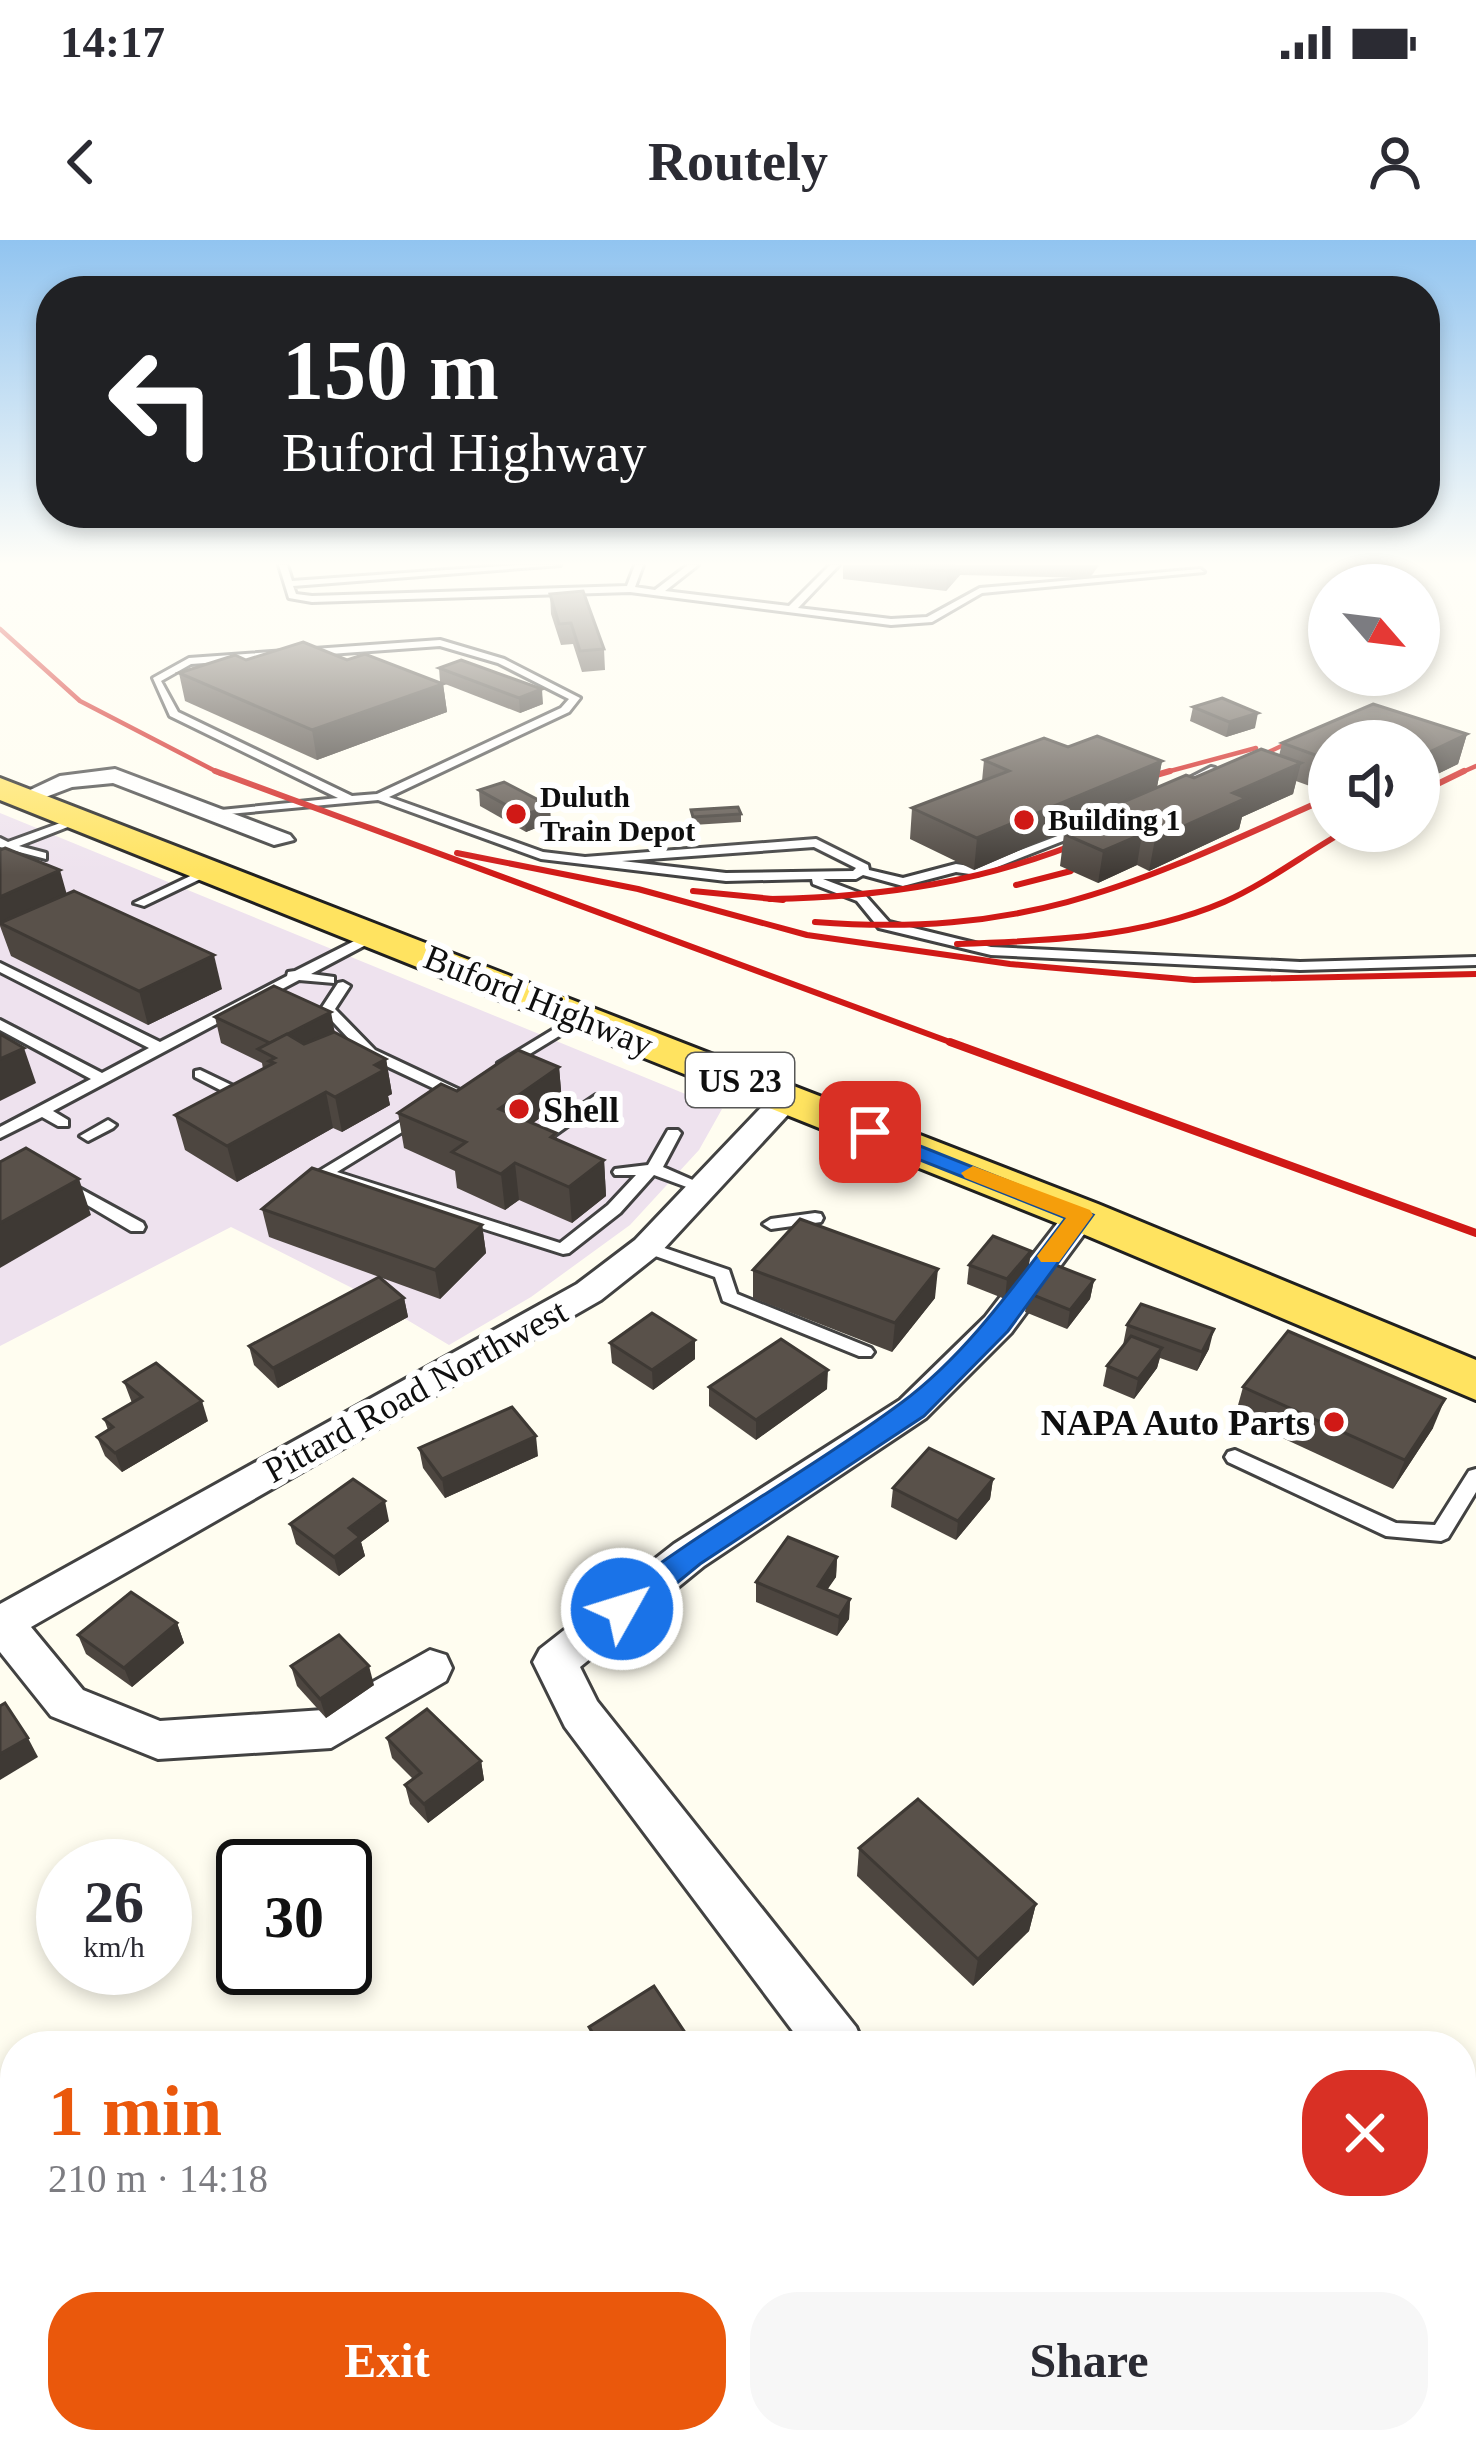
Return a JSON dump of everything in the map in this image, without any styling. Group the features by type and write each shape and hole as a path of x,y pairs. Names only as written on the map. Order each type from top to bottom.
{"main road":[{"name":"Buford Highway","path":"11,793 1081,1215 1476,1381"}],"street":[{"path":"11,793 115,776 137,780 282,840"},
{"name":"Pittard Road Northwest","path":"1,1624 548,1316 647,1247 786,1100"},
{"path":"825,2031 581,1714 555,1662 689,1555 914,1408 998,1325 1081,1215"},
{"path":"1,1624 67,1703 158,1740 331,1729 430,1667"}],"lane":[{"path":"176,668 156,680 174,714 351,800"},
{"path":"211,814 379,797 565,710 575,698 515,668"},
{"path":"1166,793 1211,770"},
{"path":"379,797 541,855 726,877 860,871 903,882 956,868 977,871 1098,824"},
{"path":"2,846 74,820"},
{"path":"586,860 816,843 834,848 864,868 860,871"},
{"path":"2,846 42,856"},
{"path":"119,893 146,906 208,872"},
{"path":"802,876 861,898 884,926 992,952 1300,966 1476,961"},
{"path":"0,1133 288,973 374,934"},
{"path":"0,968 160,1048"},
{"path":"288,973 336,983 328,1009 370,1052 455,1094"},
{"path":"528,1069 498,1062 582,1016"},
{"path":"0,1024 102,1079"},
{"path":"200,1074 245,1097"},
{"path":"473,1082 325,1173 563,1249 614,1209 652,1169 673,1133"},
{"path":"543,1137 596,1099"},
{"path":"42,1111 63,1123"},
{"path":"88,1136 108,1125"},
{"path":"621,1172 652,1169 703,1188"},
{"path":"48,1174 137,1226"},
{"path":"771,1224 815,1218"},
{"path":"647,1247 723,1274 729,1297 865,1352"},
{"path":"1234,1457 1393,1531 1441,1533 1476,1476"}],"shaded area":[{"path":"0,813 722,1109 699,1150 630,1225 531,1297 449,1345 364,1294 231,1227 0,1346"}],"building":[{"path":"194,668 402,668 443,684 312,730 179,673"},
{"path":"440,668 484,668 542,689 519,698"},
{"path":"1222,698 1258,713 1229,722 1193,707"},
{"path":"1373,704 1423,720 1336,720"},
{"path":"1440,725 1467,734 1440,747"},
{"path":"1308,732 1308,752 1282,743"},
{"path":"1097,736 1162,761 977,838 912,808 1009,771 984,760 1044,738 1068,747"},
{"path":"1261,749 1301,763 1233,793 1246,798 1155,839 1142,834 1103,851 1064,834 1103,817 1095,814"},
{"path":"504,782 550,806 524,815 479,790"},
{"path":"738,807 741,814 693,817 691,810"},
{"path":"0,850 60,870 0,897"},
{"path":"74,891 214,955 139,991 0,923"},
{"path":"274,986 331,1012 270,1043 215,1017"},
{"path":"334,1032 386,1059 375,1065 384,1070 335,1097 326,1092 227,1146 175,1115 274,1063 269,1061 275,1058 258,1049 287,1034 304,1044"},
{"path":"0,1034 24,1048 0,1059"},
{"path":"518,1050 559,1067 499,1109 604,1160 569,1187 515,1163 501,1174 452,1152 466,1142 398,1113 441,1084 457,1091"},
{"path":"26,1148 79,1179 0,1223 0,1162"},
{"path":"312,1168 482,1225 435,1270 262,1209"},
{"path":"800,1219 938,1269 895,1323 753,1270"},
{"path":"993,1236 1031,1251 1007,1279 969,1265"},
{"path":"1053,1264 1094,1280 1070,1310 1028,1293"},
{"path":"379,1277 404,1298 273,1368 249,1346"},
{"path":"1141,1304 1214,1329 1202,1352 1127,1325"},
{"path":"652,1313 695,1340 652,1370 610,1343"},
{"path":"1288,1331 1445,1399 1405,1460 1243,1387"},
{"path":"1131,1336 1162,1348 1138,1379 1107,1366"},
{"path":"781,1339 828,1370 756,1420 709,1387"},
{"path":"156,1363 202,1401 115,1453 97,1437 113,1427 104,1419 142,1397 124,1382"},
{"path":"512,1407 536,1436 442,1479 419,1448"},
{"path":"929,1448 993,1479 958,1521 893,1488"},
{"path":"353,1479 385,1501 349,1528 360,1537 334,1557 290,1524"},
{"path":"788,1537 837,1557 818,1586 850,1599 839,1617 756,1582"},
{"path":"131,1592 177,1623 124,1668 78,1635"},
{"path":"339,1635 369,1666 320,1699 291,1666"},
{"path":"5,1703 28,1738 0,1754 0,1706"},
{"path":"427,1709 481,1761 424,1804 405,1785 421,1773 387,1738"},
{"path":"918,1799 1036,1904 978,1959 859,1848"},
{"path":"654,1986 684,2031 592,2031 589,2027"}],"railway":[{"path":"44,668 80,701 216,771"},
{"path":"1237,767 1308,733"},
{"path":"1168,772 1256,748"},
{"path":"1458,774 1476,766"},
{"path":"216,771 958,1045"},
{"path":"216,771 221,774"},
{"path":"1440,783 1464,771"},
{"path":"1132,782 1168,772"},
{"path":"1159,774 1168,772"},
{"path":"815,922 957,922 1076,900 1191,858 1308,807"},
{"path":"772,899 934,884 1012,866 1091,838"},
{"path":"957,944 1093,935 1160,923 1224,902 1311,852"},
{"path":"457,853 638,889 807,935 1010,964 1194,980 1476,974"},
{"path":"1016,885 1071,871"},
{"path":"693,891 772,899"},
{"path":"772,899 783,900"},
{"path":"950,1042 1476,1233"}],"slow traffic":[{"path":"973,1173 1081,1215 1050,1256"}],"place":[{"name":"Duluth Train Depot","path":"516,814"},
{"name":"Building 1","path":"1024,820"},
{"name":"Shell","path":"519,1109"},
{"name":"NAPA Auto Parts","path":"1334,1422"}],"route":[{"path":"622,1609 689,1555 914,1408 998,1325 1081,1215 870,1132"}]}
